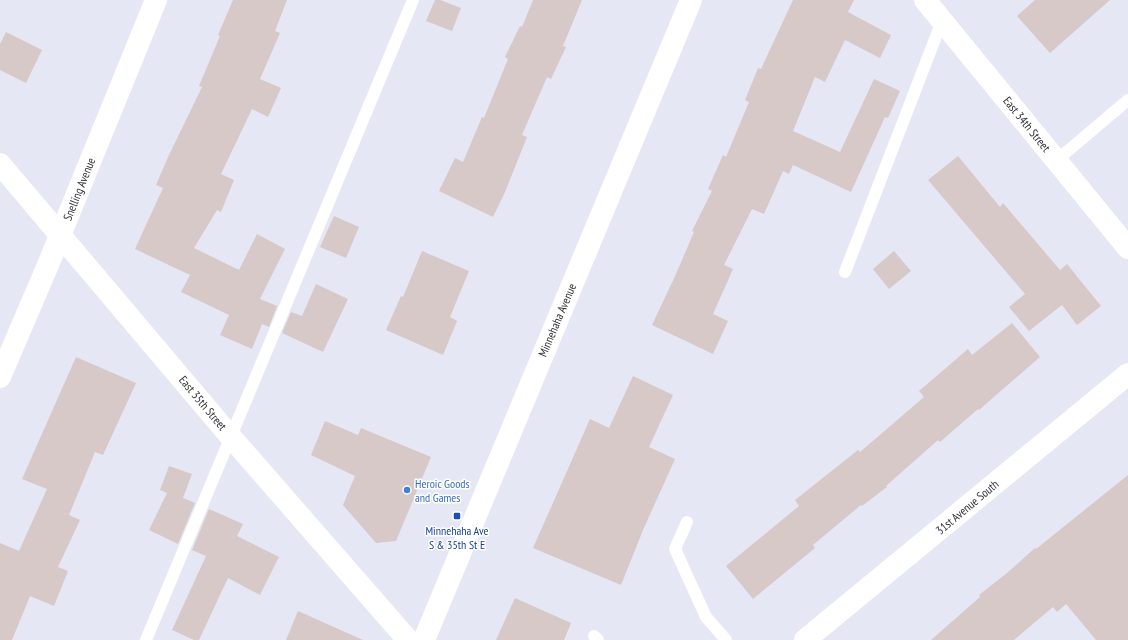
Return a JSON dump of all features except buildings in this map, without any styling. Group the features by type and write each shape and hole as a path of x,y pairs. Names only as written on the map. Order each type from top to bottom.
{"street":[{"name":"Snelling Avenue","path":"0,377 156,0"},
{"name":"Minnehaha Avenue","path":"424,640 691,0"},
{"name":"East 34th Street","path":"925,0 1128,248"},
{"name":"East 35th Street","path":"0,164 230,436 408,640"},
{"name":"31st Avenue South","path":"805,640 1128,374"}],"lane":[{"path":"146,640 412,0"},
{"path":"845,272 942,21"},
{"path":"1057,160 1128,100"},
{"path":"687,522 675,549 706,618 726,640"}],"place":[{"name":"Heroic Goods and Games","path":"407,490"},
{"name":"Minnehaha Ave S & 35th St E","path":"457,516"}]}
